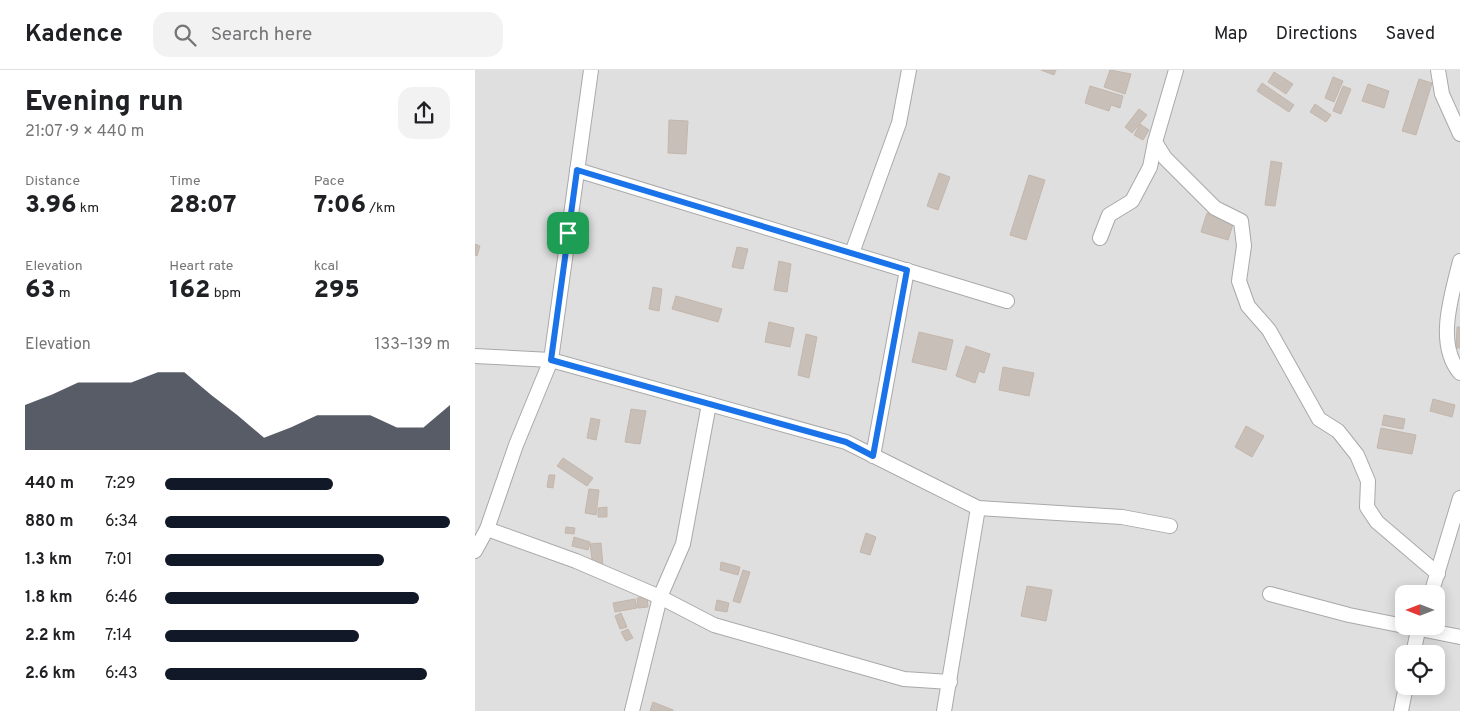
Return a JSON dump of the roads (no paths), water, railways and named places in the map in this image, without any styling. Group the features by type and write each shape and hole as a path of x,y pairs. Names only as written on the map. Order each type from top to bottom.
{"street":[{"path":"475,551 487,529 516,445 551,360 591,70"},
{"path":"852,253 899,123 909,70"},
{"path":"1100,238 1109,215 1132,201 1150,167 1155,142 1176,70"},
{"path":"1438,70 1442,94 1460,134"},
{"path":"1155,142 1165,158 1215,208 1241,221 1244,246 1239,281 1248,306 1269,330 1319,418 1338,431 1357,455 1368,481 1367,507 1377,522 1438,574"},
{"path":"577,170 1007,301"},
{"path":"1460,261 1447,331 1453,364 1460,373"},
{"path":"873,456 907,270"},
{"path":"475,356 551,360 846,442 978,508 1122,517 1170,526"},
{"path":"632,711 660,597 683,544 709,404"},
{"path":"1434,585 1460,498"},
{"path":"944,711 978,508"},
{"path":"487,529 576,561 660,597 714,625 763,641 904,679 950,682"},
{"path":"1270,594 1349,615 1395,624"},
{"path":"1445,634 1460,637"},
{"path":"1401,711 1404,695"}]}
